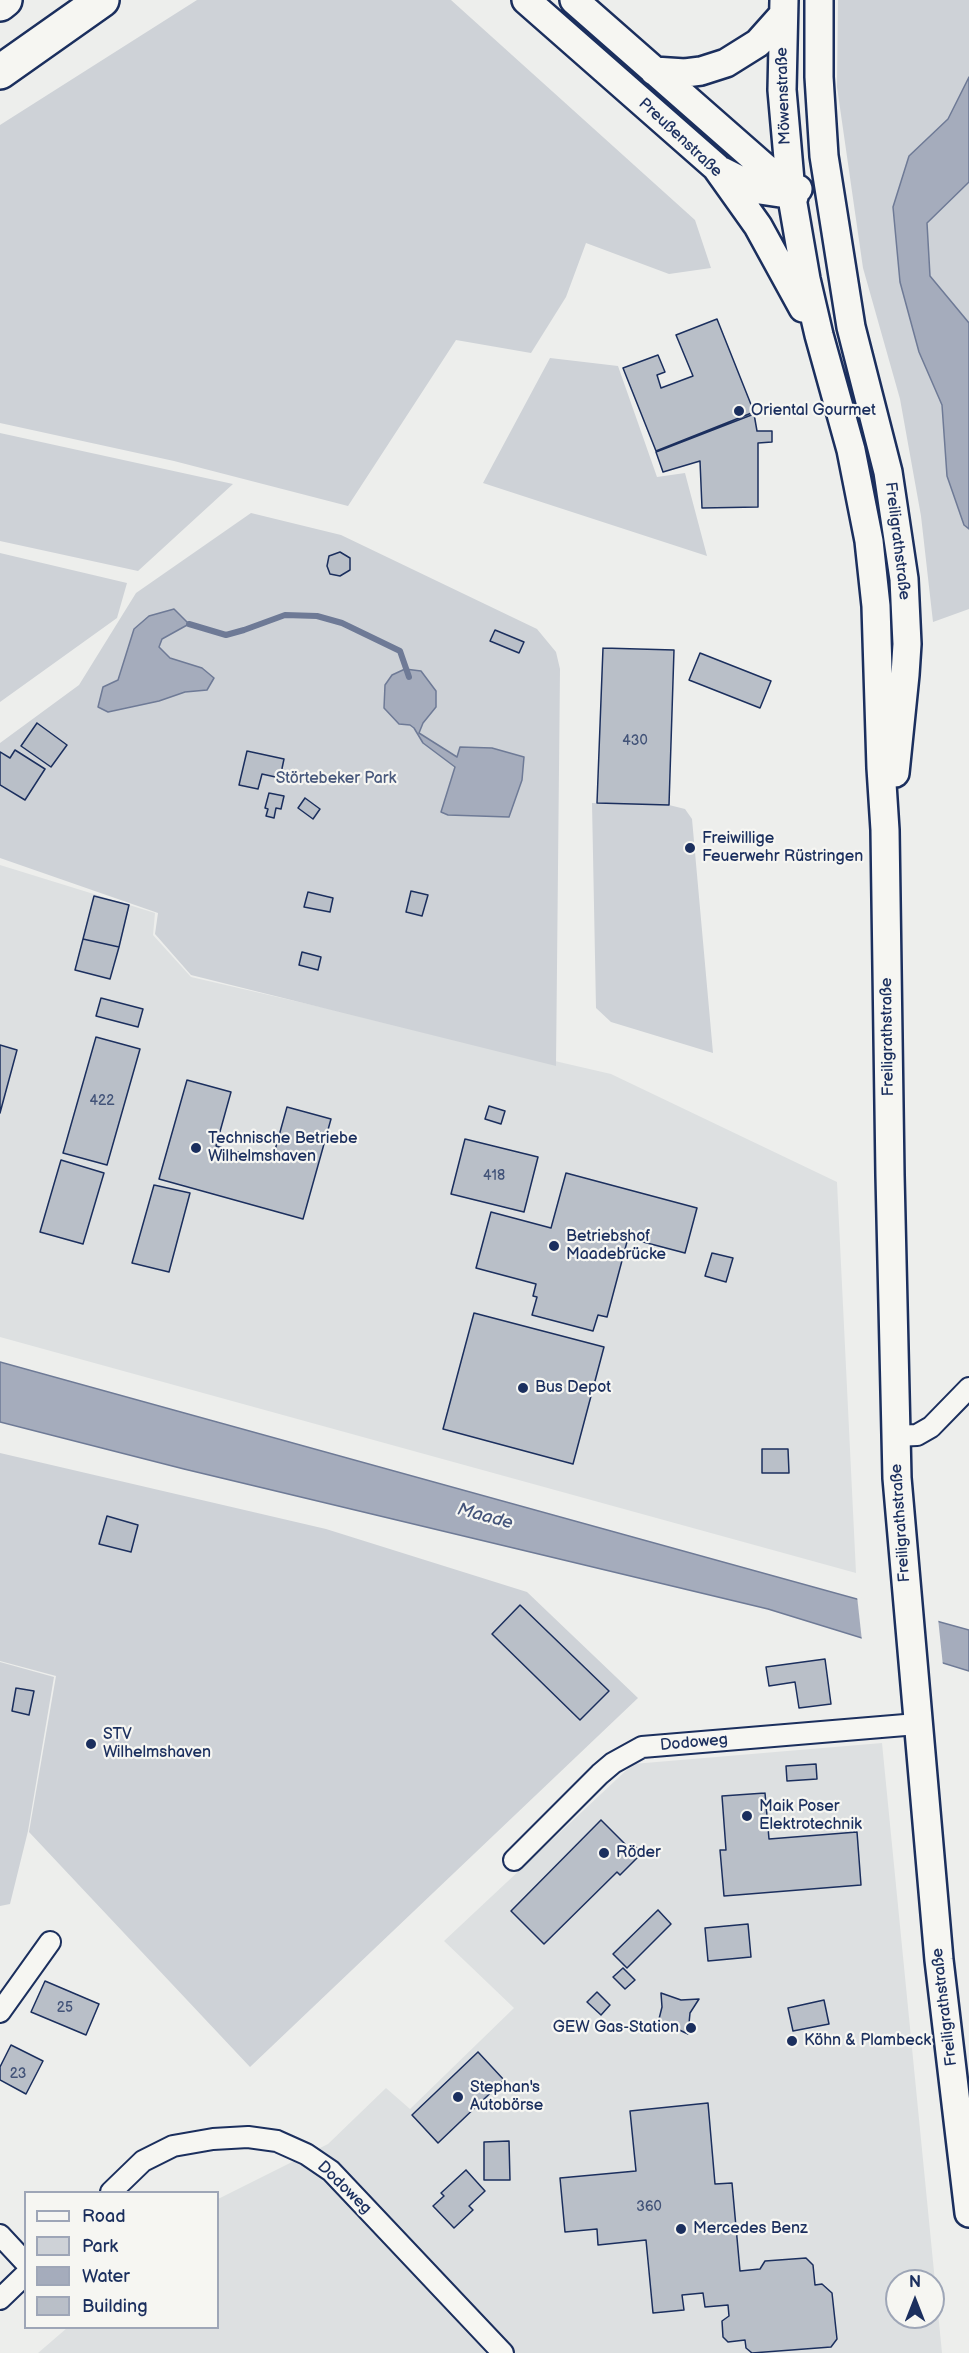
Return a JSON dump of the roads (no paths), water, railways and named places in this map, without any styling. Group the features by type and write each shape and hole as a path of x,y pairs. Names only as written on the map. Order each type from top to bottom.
{"highway":[{"path":"0,4 5,0"},
{"path":"0,72 102,0"}],"main road":[{"name":"Preußenstraße","path":"526,0 716,167 758,226 819,335"},
{"name":"Preußenstraße","path":"574,0 791,192 811,229 851,327"},
{"path":"819,0 819,77 824,156 851,327"},
{"path":"654,71 693,72 726,63 758,44 784,7"},
{"name":"Möwenstraße","path":"784,7 782,90 791,192 806,279 819,335"},
{"path":"716,167 760,190 791,192 807,183 815,175 824,156"},
{"name":"Freiligrathstraße","path":"851,327 888,472 904,579 907,644 905,675 896,767 885,830"},
{"name":"Freiligrathstraße","path":"819,335 851,450 869,541 876,606 885,830 897,1478 939,1960 969,2213"}],"street":[{"path":"896,1436 917,1435 932,1427 969,1388"},
{"name":"Dodoweg","path":"514,1860 600,1774 613,1763 642,1747 917,1724"},
{"path":"0,2012 50,1942"},
{"name":"Dodoweg","path":"113,2191 143,2161 173,2146 213,2139 248,2137 277,2141 306,2154 331,2171 503,2353"},
{"path":"0,2235 24,2261"},
{"path":"0,2299 24,2276"}],"water":[{"path":"969,77 969,182 927,223 930,276 969,323 969,529 964,525 947,476 942,405 919,352 900,282 893,207 909,156 948,119"},
{"path":"174,609 189,624 162,639 159,647 170,658 202,668 214,678 207,690 185,692 159,701 108,712 98,707 103,687 118,680 134,629 149,616"},
{"path":"405,669 421,671 436,691 436,707 423,723 419,733 457,757 460,747 492,748 524,757 522,780 509,817 448,815 441,812 455,767 423,743 414,728 410,725 399,724 384,708 385,685 392,675"},
{"name":"Maade","path":"0,1362 969,1630 969,1671 768,1609 184,1469 0,1422"}],"waterway":[{"path":"189,624 226,635 285,615 317,616 342,623 400,651 409,677"}],"place":[{"name":"Oriental Gourmet","path":"739,411"},
{"name":"Freiwillige Feuerwehr Rüstringen","path":"690,848"},
{"name":"Technische Betriebe Wilhelmshaven","path":"196,1148"},
{"name":"Betriebshof Maadebrücke","path":"554,1246"},
{"name":"Bus Depot","path":"523,1388"},
{"name":"STV Wilhelmshaven","path":"91,1744"},
{"name":"Maik Poser Elektrotechnik","path":"747,1816"},
{"name":"Röder","path":"604,1853"},
{"name":"GEW Gas-Station","path":"691,2028"},
{"name":"Köhn & Plambeck","path":"792,2041"},
{"name":"Stephan's Autobörse","path":"458,2097"},
{"name":"Mercedes Benz","path":"681,2229"}],"park label":[{"name":"Störtebeker Park","path":"336,779"}]}
